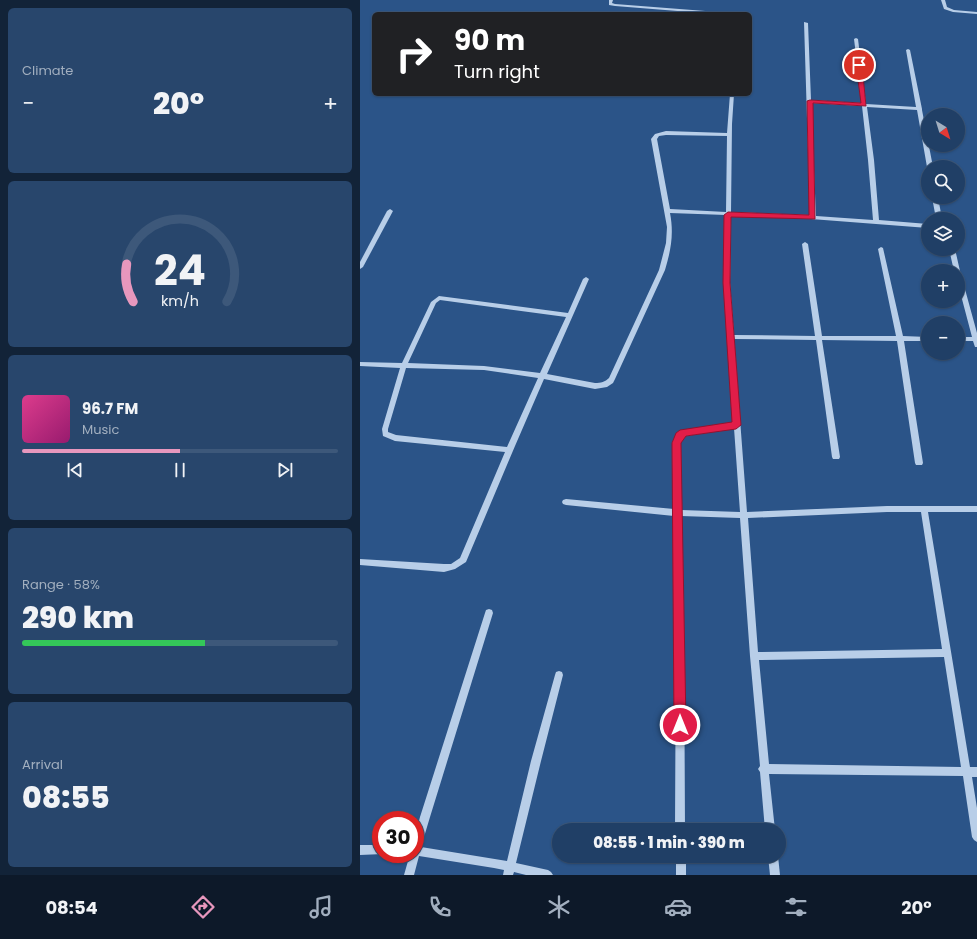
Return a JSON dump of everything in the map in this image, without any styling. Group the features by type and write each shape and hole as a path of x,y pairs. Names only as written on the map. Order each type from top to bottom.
{"street":[{"path":"611,0 610,4 615,5 705,12"},
{"path":"943,0 945,8 949,11 977,13"},
{"path":"806,22 813,217"},
{"path":"856,39 876,222"},
{"path":"908,50 929,160"},
{"path":"732,96 726,283 763,769 769,823"},
{"path":"810,101 920,109"},
{"path":"360,364 484,368 603,386 612,379 662,270 668,253 670,240 667,211 654,138 657,135 666,133 730,135"},
{"path":"360,267 390,211"},
{"path":"667,211 728,215 813,217 921,225"},
{"path":"805,244 836,457"},
{"path":"882,249 900,338 919,462"},
{"path":"360,562 444,568 452,567 463,560 509,450 586,279"},
{"path":"965,293 974,321 976,342 965,340"},
{"path":"509,450 395,438 385,434 385,429 404,366 434,302 439,298 570,315"},
{"path":"730,337 921,339"},
{"path":"680,823 678,513 676,443 679,436 684,433 736,425"},
{"path":"566,502 678,513 743,515 796,512 977,509"},
{"path":"924,509 977,837"},
{"path":"424,820 489,613"},
{"path":"754,656 948,653"},
{"path":"509,872 559,675"},
{"path":"763,769 977,772"},
{"path":"360,850 372,850"},
{"path":"424,853 494,864 509,872 548,875"},
{"path":"409,875 412,863"},
{"path":"680,863 681,875"},
{"path":"774,863 775,875"}],"route":[{"path":"680,725 680,620 676,443 679,436 684,433 736,425 726,283 728,215 813,217 810,101 864,105 859,65"}]}
